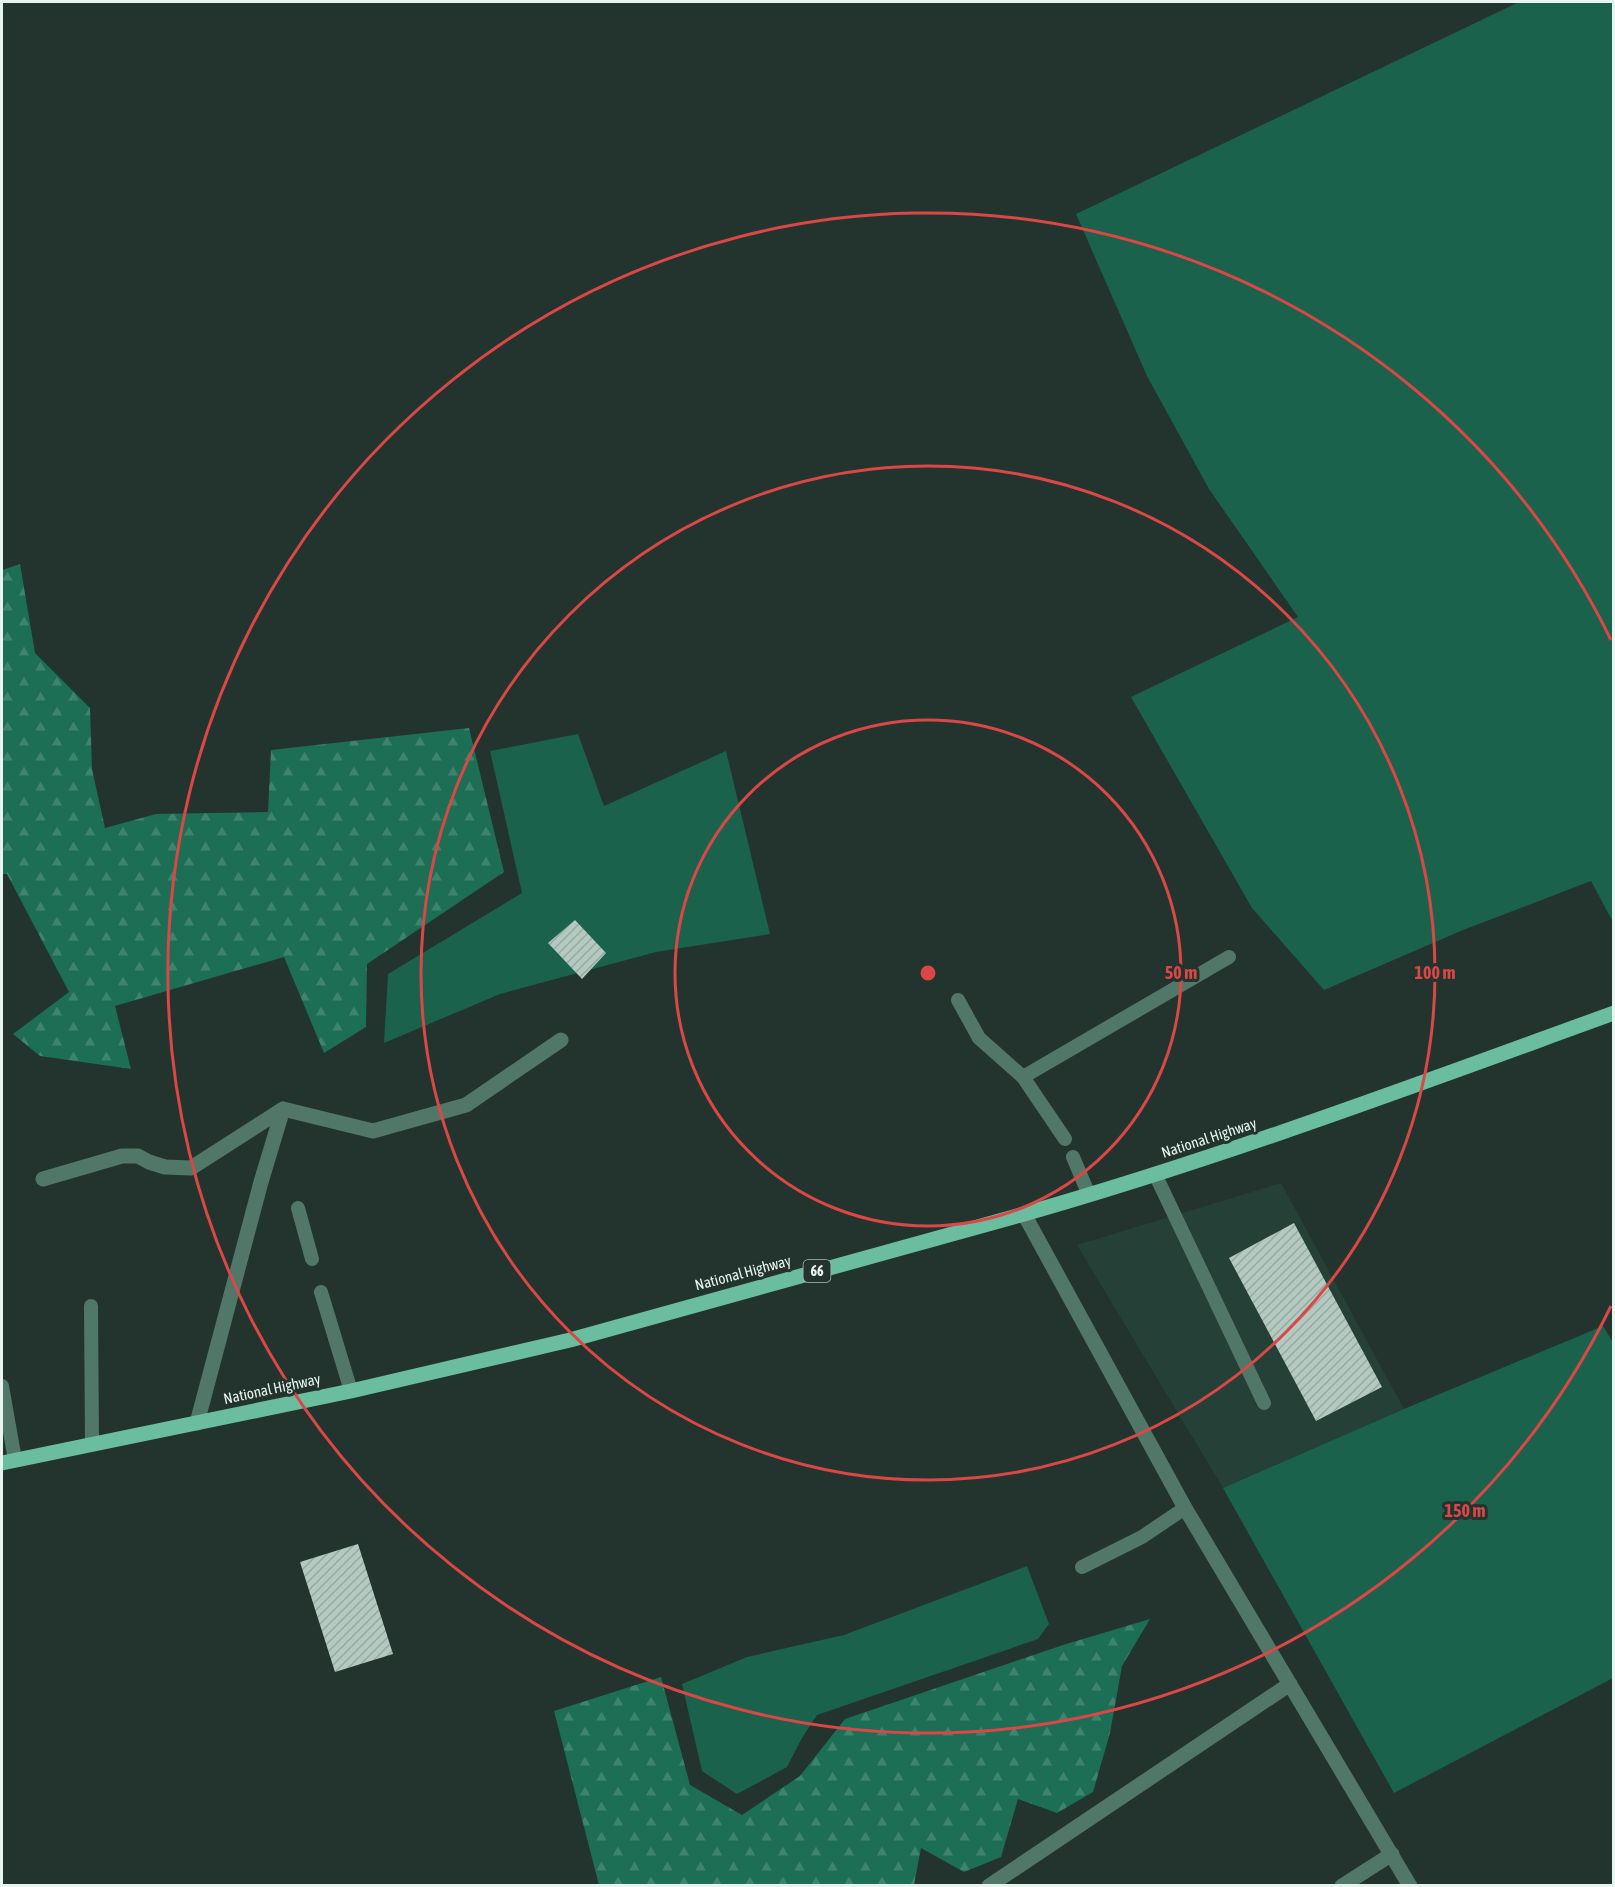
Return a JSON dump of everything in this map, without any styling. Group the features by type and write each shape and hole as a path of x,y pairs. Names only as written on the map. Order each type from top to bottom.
{"main road":[{"name":"National Highway","path":"8,1461 351,1391 570,1340 1024,1214 1267,1138 1614,1013"}],"street":[{"path":"43,1179 122,1156 138,1156 165,1167 191,1168 283,1109 373,1131 466,1105 561,1040"},
{"path":"197,1423 258,1193 283,1109"},
{"path":"1024,1214 1185,1508 1410,1886"},
{"path":"999,1883 1290,1684"},
{"path":"1342,1886 1392,1854"}],"lane":[{"path":"1023,1077 1229,957"},
{"path":"958,1000 979,1038 1023,1077 1065,1139"},
{"path":"1073,1157 1089,1195"},
{"path":"1155,1174 1264,1403"},
{"path":"298,1208 312,1259"},
{"path":"321,1292 351,1391"},
{"path":"91,1306 93,1444"},
{"path":"2,1386 8,1461"},
{"path":"1082,1567 1142,1537 1185,1508"}],"shaded area":[{"path":"1281,1183 1404,1409 1223,1488 1077,1245"}],"green space":[{"path":"1519,2 1613,2 1613,922 1591,881 1463,930 1324,990 1252,908 1131,697 1298,617 1209,489 1147,376 1076,214"},
{"path":"20,564 35,653 90,708 92,769 105,828 156,814 268,812 271,750 469,728 504,872 367,964 366,1027 324,1053 284,957 115,1006 131,1069 40,1056 13,1034 69,992 7,874 2,874 2,570"},
{"path":"578,734 604,806 726,751 770,934 656,952 500,994 384,1043 388,974 522,893 490,751"},
{"path":"1603,1326 1614,1344 1613,1678 1394,1793 1223,1488"},
{"path":"1027,1566 1049,1624 1038,1639 817,1715 787,1767 737,1794 702,1771 682,1684 747,1657 844,1635"},
{"path":"1150,1619 1122,1666 1110,1733 1093,1792 1057,1813 1018,1799 1001,1857 964,1872 921,1848 914,1885 599,1885 554,1711 661,1677 690,1785 742,1815 800,1776 845,1719 1063,1645"}],"building":[{"path":"575,920 606,953 582,979 548,943"},
{"path":"1294,1223 1382,1387 1316,1421 1229,1258"},
{"path":"358,1544 393,1654 335,1672 300,1562"}]}
